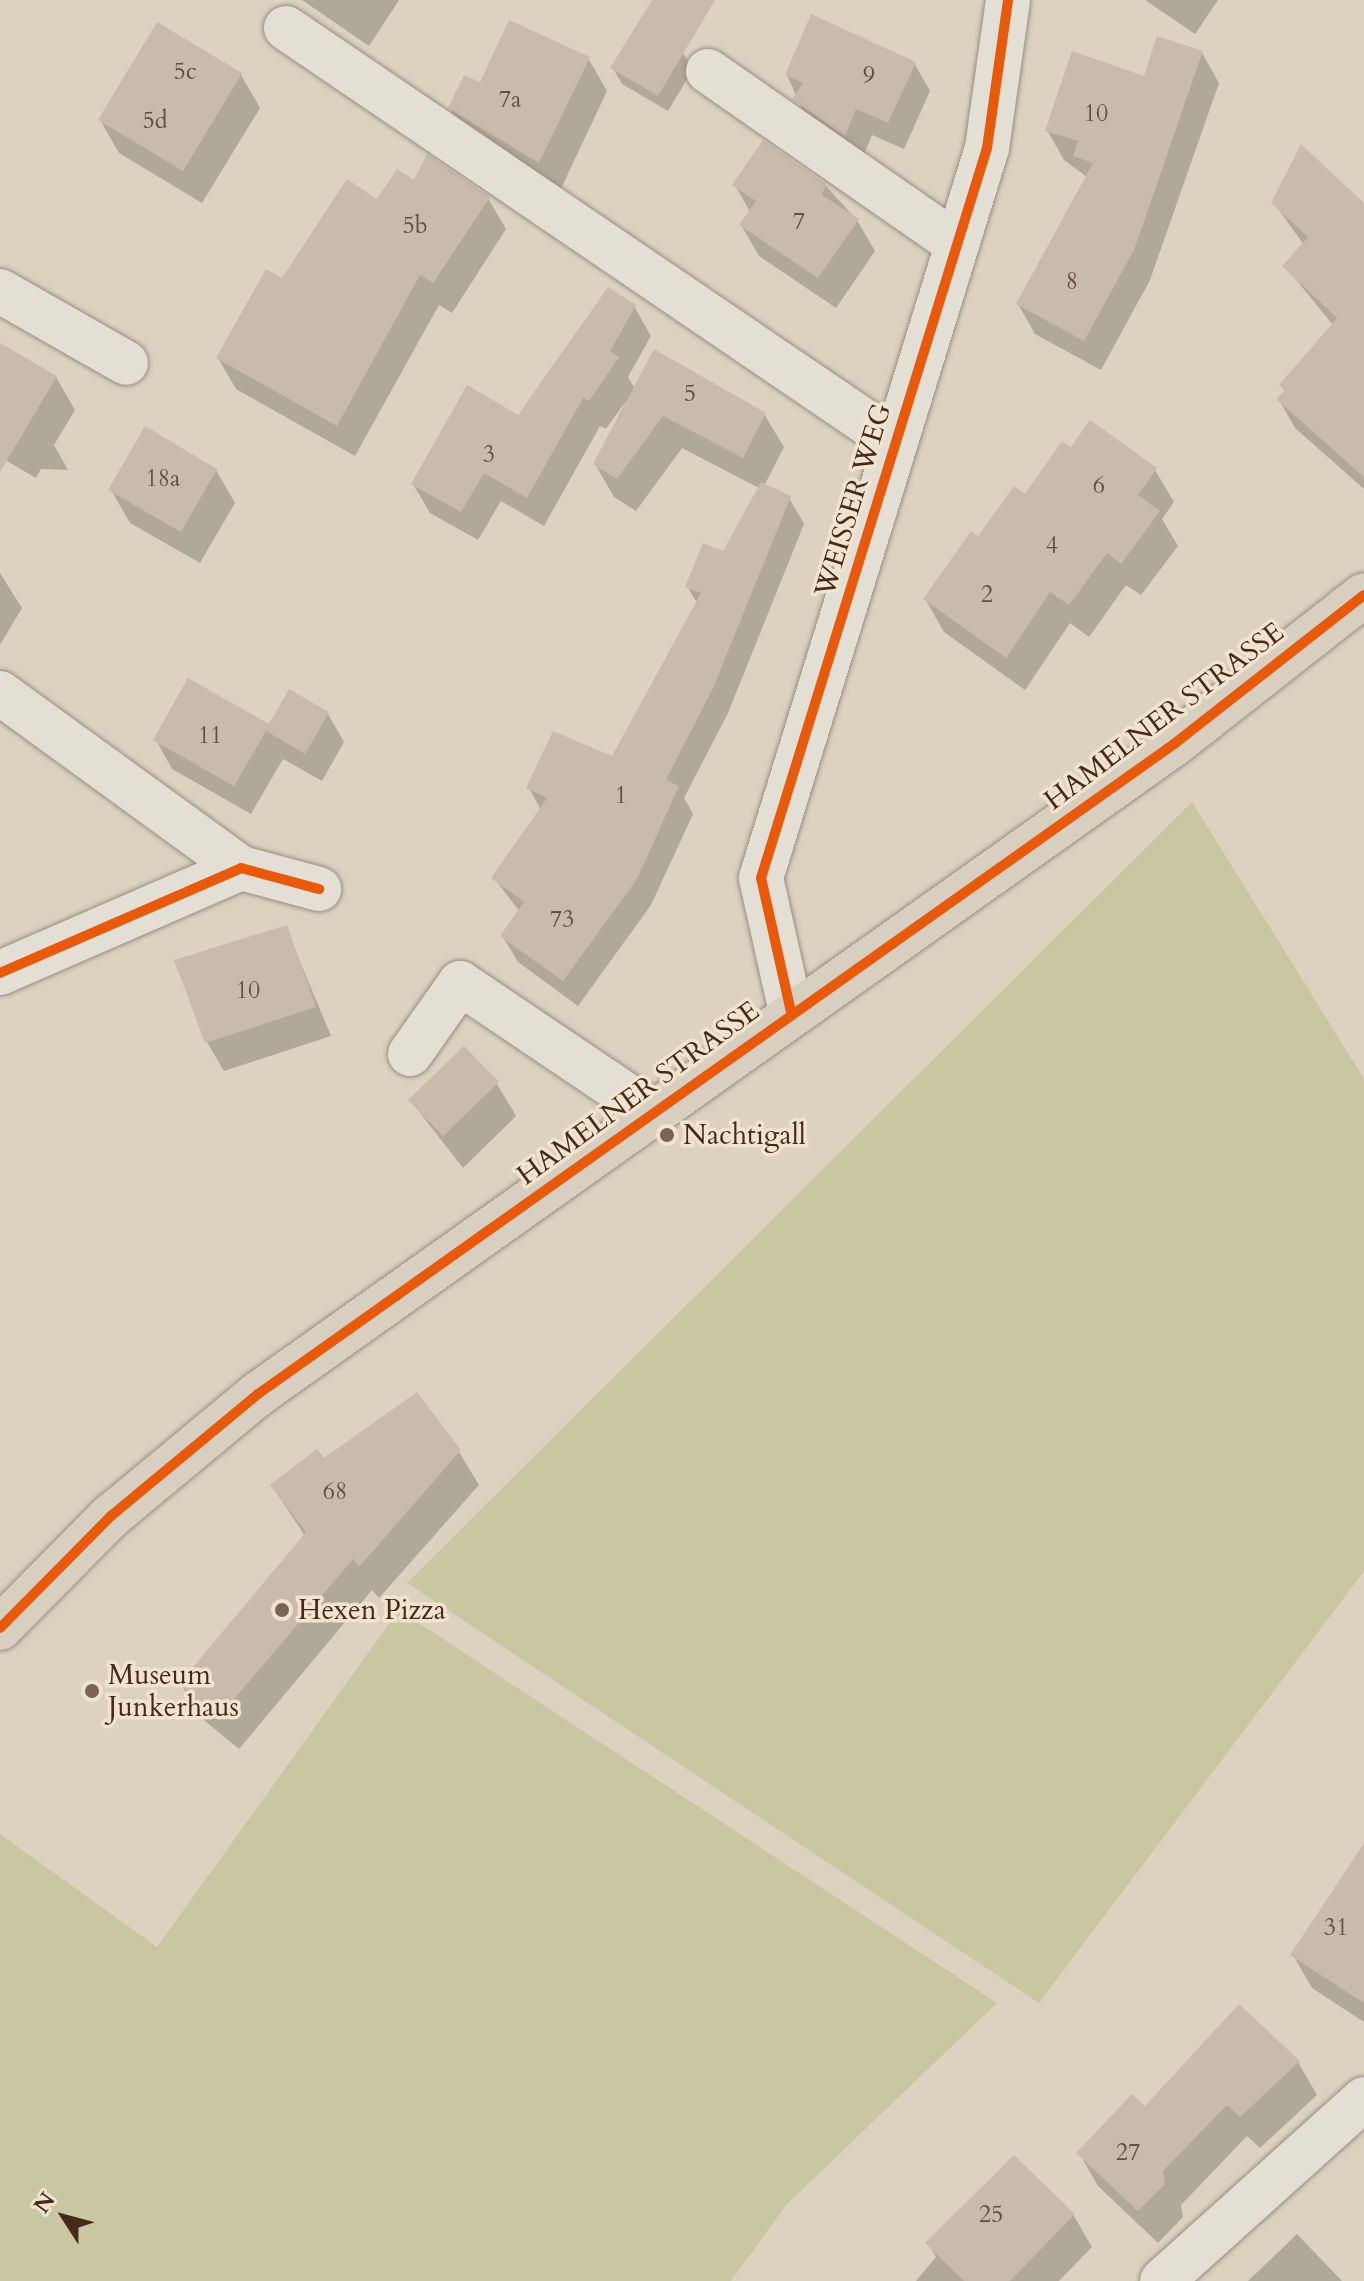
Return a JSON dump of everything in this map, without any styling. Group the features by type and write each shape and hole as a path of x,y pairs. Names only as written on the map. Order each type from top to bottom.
{"main road":[{"name":"HAMELNER STRASSE","path":"0,1628 111,1516 258,1394 654,1114 791,1012 1174,744 1364,595"}],"street":[{"name":"WEISSER WEG","path":"791,1012 761,878 987,148 1008,0"},
{"path":"286,28 895,442"},
{"path":"708,71 957,244"},
{"path":"0,291 126,363"},
{"path":"0,693 241,868 319,889"},
{"path":"0,973 241,868"},
{"path":"410,1054 460,983 654,1114"},
{"path":"1162,2281 1364,2099"}],"shaded area":[{"path":"1192,802 1364,1079 1364,1571 1039,2003 407,1583"},
{"path":"399,1610 997,2003 786,2205 731,2281 0,2281 0,1834 157,1947"}],"building":[{"path":"652,0 715,0 658,96 610,68"},
{"path":"811,14 916,62 888,123 856,109 845,136 792,99 803,83 785,75"},
{"path":"509,20 590,57 539,163 448,108 464,75 480,82"},
{"path":"157,22 242,73 183,171 98,120"},
{"path":"1157,36 1203,51 1134,250 1084,341 1016,304 1093,163 1073,156 1078,141 1045,131 1072,51 1144,76"},
{"path":"763,140 826,184 822,195 859,219 818,278 739,225 756,201 732,185"},
{"path":"1301,144 1364,203 1364,477 1276,399 1285,390 1279,385 1337,318 1282,266 1308,237 1271,203"},
{"path":"427,154 490,197 433,283 420,275 337,426 216,358 266,269 282,278 347,179 377,199 397,169 414,180"},
{"path":"608,287 636,305 610,351 619,357 589,401 583,398 527,498 484,473 461,512 411,484 467,385 518,415"},
{"path":"0,343 57,376 0,472"},
{"path":"654,349 766,413 743,458 663,416 617,479 593,464"},
{"path":"1090,420 1157,468 1138,495 1160,511 1121,564 1107,553 1069,605 1050,592 1006,658 923,599 971,531 978,536 1014,486 1025,494 1062,441 1071,447"},
{"path":"145,426 217,469 181,532 108,490"},
{"path":"761,482 791,496 714,686 666,780 679,786 637,879 563,981 500,936 524,902 491,878 547,798 526,788 553,731 612,756 701,593 685,587 703,543 723,551"},
{"path":"188,678 269,724 289,689 329,712 305,754 266,731 234,786 153,740"},
{"path":"287,925 316,1007 205,1043 174,960"},
{"path":"464,1046 499,1082 443,1136 408,1100"},
{"path":"417,1392 461,1450 359,1567 353,1559 219,1717 179,1684 306,1532 270,1485 317,1449 324,1458"},
{"path":"1364,1843 1364,2003 1290,1955"},
{"path":"1239,2004 1300,2061 1240,2117 1227,2105 1163,2171 1165,2184 1138,2211 1076,2153 1132,2094 1145,2106"},
{"path":"1014,2155 1075,2214 1010,2281 964,2281 925,2243"}],"cycle path":[{"path":"791,1012 761,878 987,148 1008,0"},
{"path":"0,1628 111,1516 258,1394 1174,744 1364,595"},
{"path":"0,973 241,868 319,889"}],"place":[{"name":"Nachtigall","path":"667,1135"},
{"name":"Hexen Pizza","path":"282,1610"},
{"name":"Museum Junkerhaus","path":"92,1691"}]}
